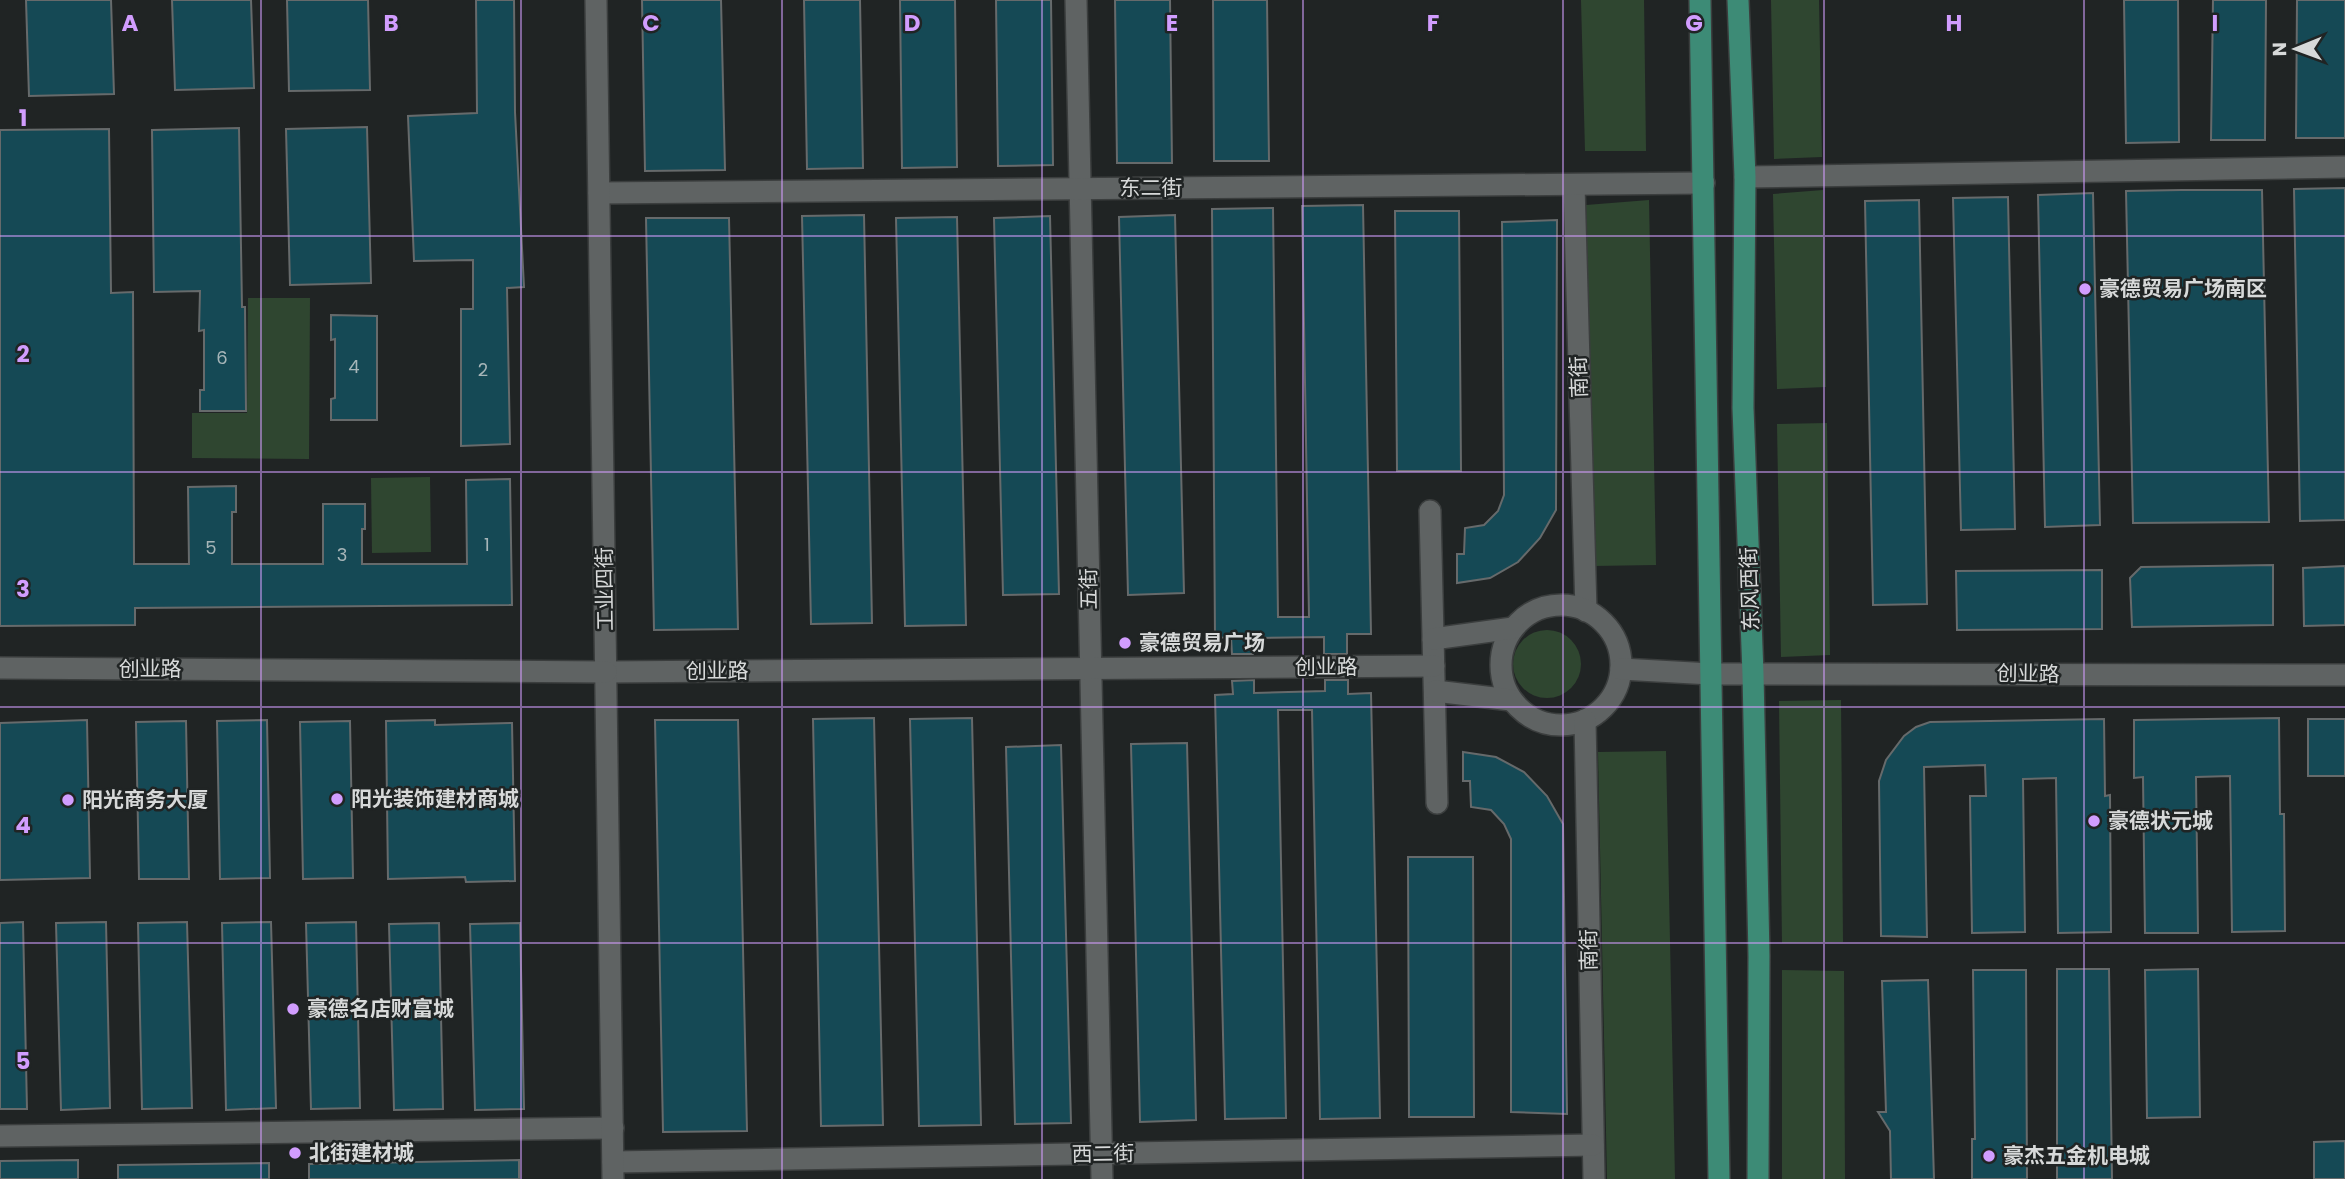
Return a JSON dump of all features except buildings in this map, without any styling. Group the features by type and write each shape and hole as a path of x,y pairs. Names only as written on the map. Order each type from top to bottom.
{"main road":[{"name":"东风西街","path":"1700,0 1719,1179"},
{"name":"东风西街","path":"1738,0 1745,177 1743,408 1753,674 1759,956 1758,1179"}],"street":[{"name":"工业四街","path":"596,0 613,1170"},
{"name":"五街","path":"1076,0 1102,1179"},
{"path":"1745,177 2345,167"},
{"name":"东二街","path":"598,193 1704,183"},
{"name":"南街","path":"1574,185 1586,611"},
{"path":"1430,510 1437,803"},
{"path":"1555,605 1575,606 1586,611 1595,615 1609,629 1619,648 1621,669 1616,689 1606,705 1592,717 1576,724 1557,726 1539,722 1523,713 1511,700 1502,681 1500,660 1506,639 1518,622 1535,610 1555,605"},
{"path":"1433,639 1513,628"},
{"name":"创业路","path":"0,668 606,671 1434,666"},
{"name":"创业路","path":"1621,669 1711,674 2345,675"},
{"path":"1434,691 1511,700"},
{"name":"南街","path":"1585,720 1594,1179"},
{"path":"0,1136 613,1128"},
{"name":"西二街","path":"613,1170 1101,1154 1593,1145"}],"green space":[{"path":"1581,0 1644,0 1646,151 1585,151"},
{"path":"1771,0 1819,0 1822,157 1774,159"},
{"path":"1823,190 1826,387 1777,389 1773,194"},
{"path":"1649,200 1656,565 1593,566 1586,205"},
{"path":"248,298 310,298 309,459 192,458 192,413 247,413"},
{"path":"1827,423 1830,655 1781,657 1777,424"},
{"path":"430,477 431,552 372,553 371,478"},
{"path":"1540,630 1554,630 1566,635 1576,645 1581,664 1576,683 1566,693 1554,698 1540,698 1528,693 1518,683 1513,671 1513,657 1518,645 1528,635"},
{"path":"1841,700 1843,942 1782,943 1779,701"},
{"path":"1666,751 1675,1179 1607,1179 1598,752"},
{"path":"1782,970 1844,971 1845,1179 1782,1179"}],"place":[{"name":"豪德贸易广场南区","path":"2085,289"},
{"name":"豪德贸易广场","path":"1125,643"},
{"name":"阳光装饰建材商城","path":"337,799"},
{"name":"阳光商务大厦","path":"68,800"},
{"name":"豪德状元城","path":"2094,821"},
{"name":"豪德名店财富城","path":"293,1009"},
{"name":"北街建材城","path":"295,1153"},
{"name":"豪杰五金机电城","path":"1989,1156"}]}
